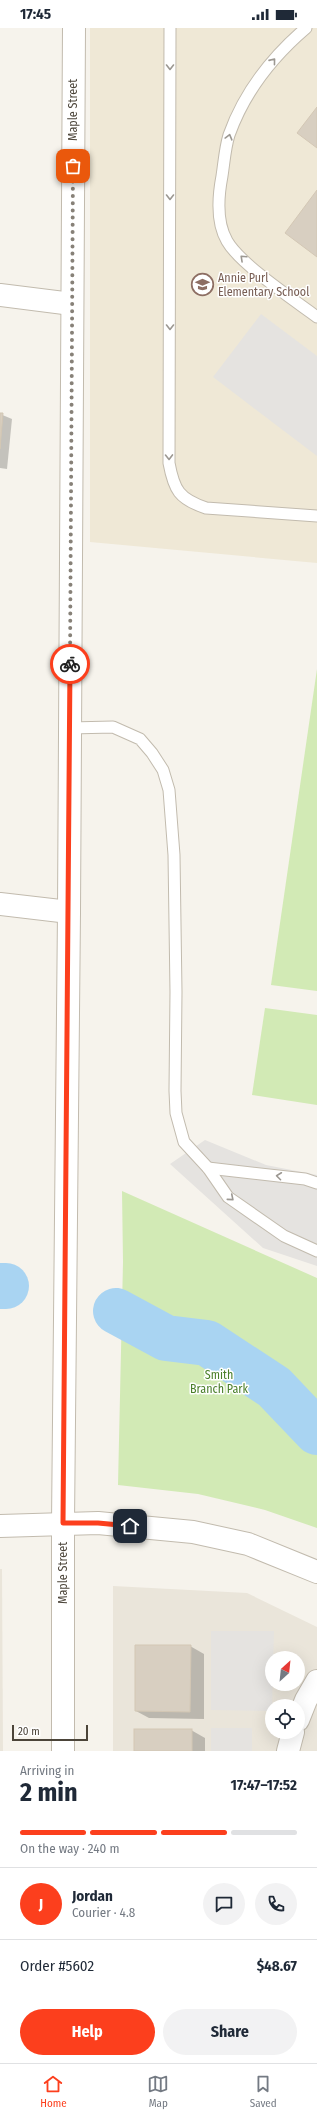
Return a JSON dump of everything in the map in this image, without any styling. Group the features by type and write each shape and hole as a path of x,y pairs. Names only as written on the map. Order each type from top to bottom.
{"street":[{"name":"Maple Street","path":"63,1751 63,1523 69,912 74,28"},
{"path":"0,295 72,304"},
{"path":"0,904 69,912"},
{"path":"0,1526 98,1523 193,1532 248,1544 317,1572"},
{"path":"305,1702 317,1681"},
{"path":"288,1751 291,1739"}],"lane":[{"path":"170,28 169,463 172,479 179,495 193,504 206,508 317,516"},
{"path":"306,28 287,44 244,100 228,136 218,195 220,222 227,241 242,258 317,317"},
{"path":"70,728 113,727 140,739 152,753 162,770 169,790 174,855 176,1114 184,1142 208,1168 228,1197 284,1236 317,1251"},
{"path":"208,1168 305,1179 317,1183"}],"shaded area":[{"name":"Annie Purl Elementary School","path":"90,28 317,28 317,563 90,542"},
{"path":"261,314 317,356 317,456 213,377"},
{"path":"205,1140 266,1165 317,1175 317,1266 263,1248 170,1164"},
{"path":"0,1569 2,1569 3,1751 0,1751"},
{"path":"113,1586 247,1593 317,1627 317,1751 113,1751"},
{"path":"211,1631 274,1631 274,1651 265,1651 265,1691 272,1691 272,1699 265,1699 265,1711 211,1710"},
{"path":"211,1728 252,1728 252,1751 211,1751"}],"green space":[{"path":"317,669 317,991 271,985"},
{"path":"265,1008 317,1015 317,1105 252,1095"},
{"name":"Smith Branch Park","path":"122,1191 317,1278 317,1528 265,1510 198,1494 118,1485 123,1262"}],"building":[{"path":"317,107 317,148 297,133"},
{"path":"317,190 317,257 285,233"},
{"path":"0,413 3,413 0,449"},
{"path":"135,1645 191,1645 190,1712 135,1711"},
{"path":"134,1729 192,1729 192,1751 134,1751"}],"waterway":[{"path":"0,1286 6,1286"},
{"path":"116,1311 166,1338 207,1343 274,1387 317,1432"}],"way so far":[{"path":"70,664 73,166"}],"place":[{"name":"Annie Purl Elementary School","path":"203,285"}],"route":[{"path":"70,664 63,1523 98,1523 130,1526"}]}
